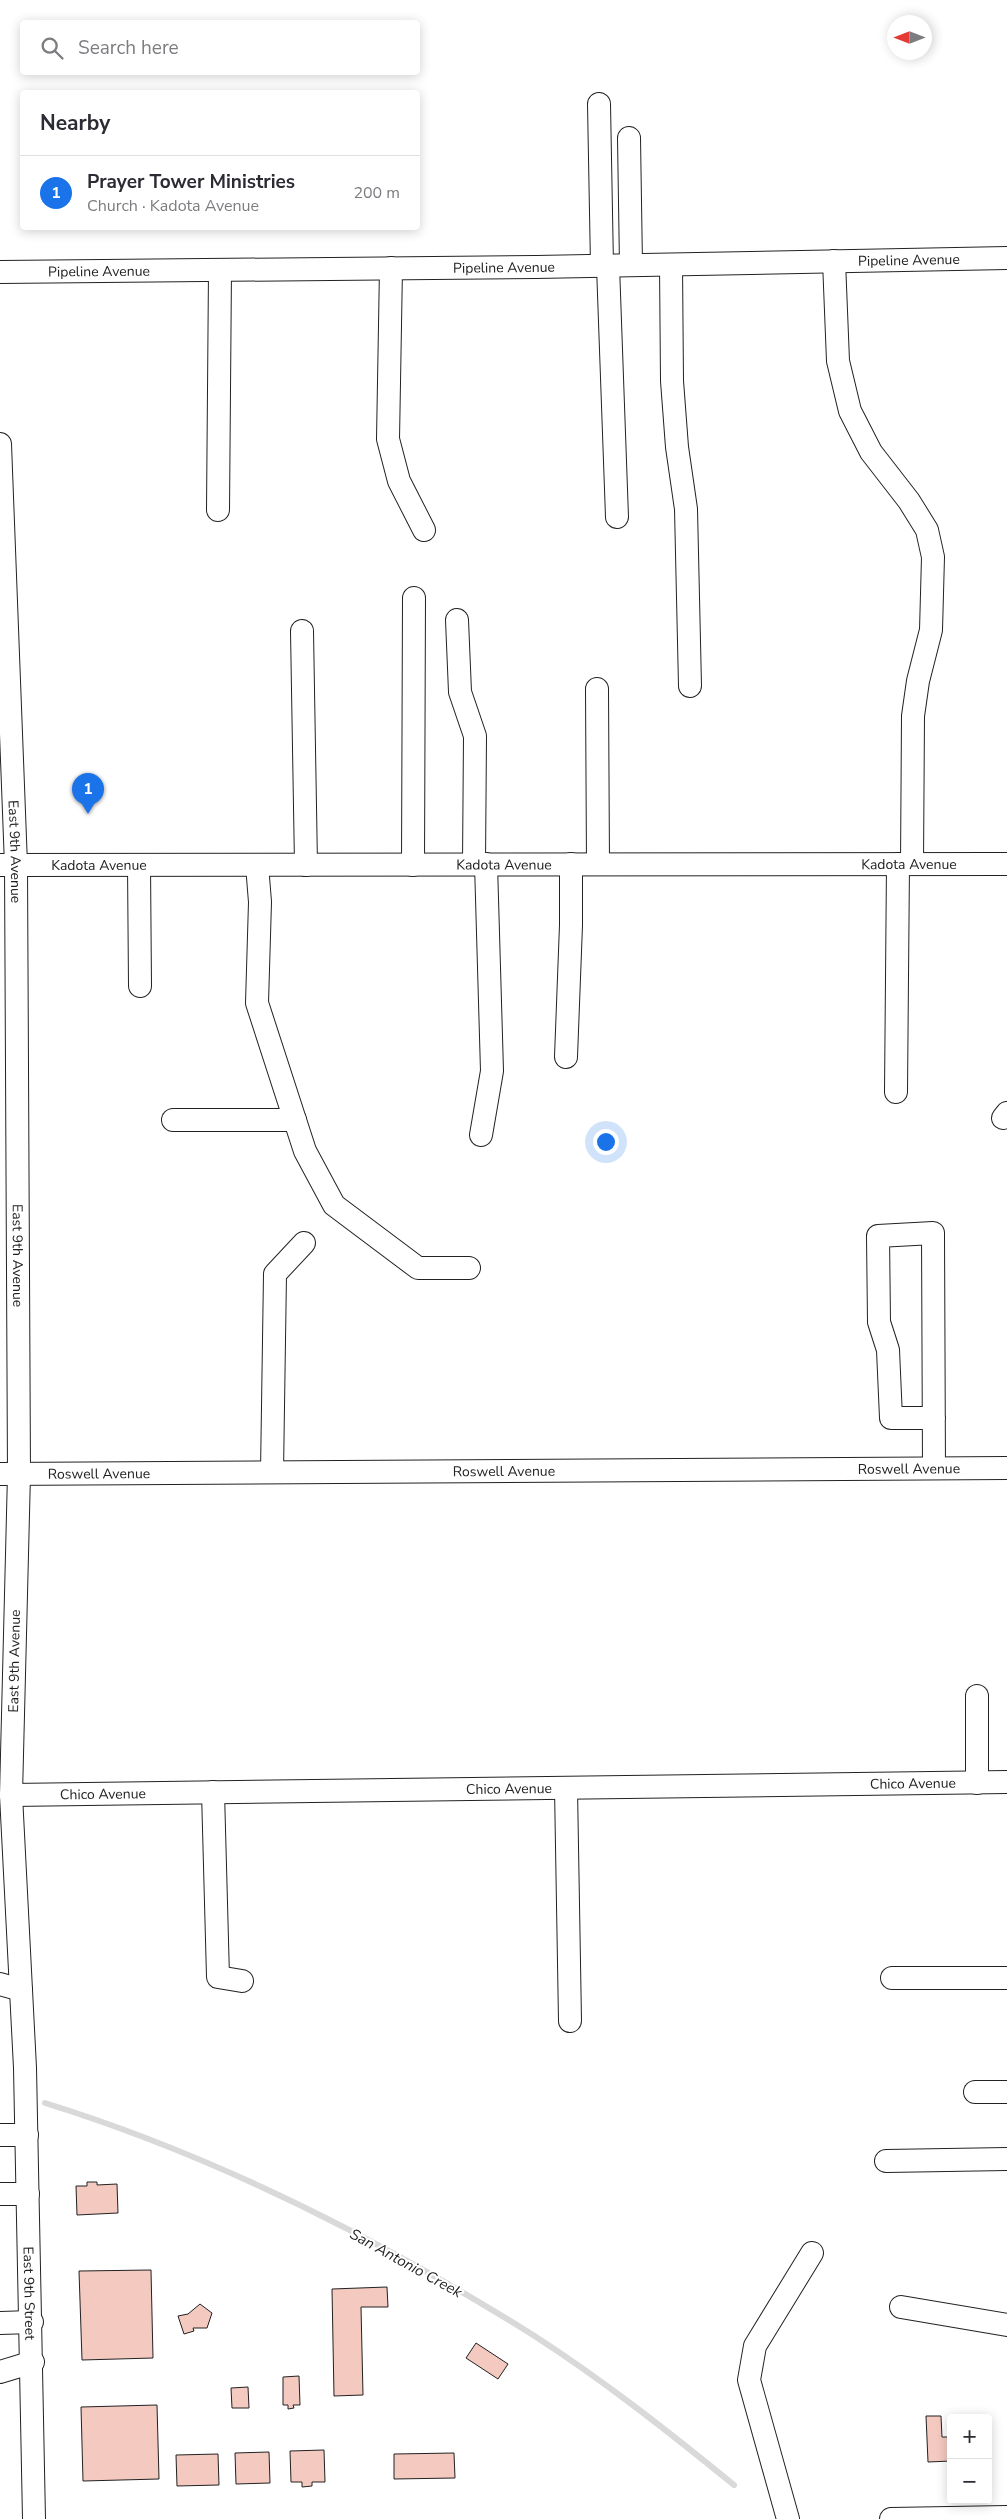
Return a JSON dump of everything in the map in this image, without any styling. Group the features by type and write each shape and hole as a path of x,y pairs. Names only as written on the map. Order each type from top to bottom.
{"street":[{"path":"599,104 617,517"},
{"path":"629,138 631,265"},
{"name":"Pipeline Avenue","path":"0,272 605,266 1007,258"},
{"path":"834,261 838,361 850,411 871,452 909,501 927,530 933,557 931,630 918,681 913,716 896,1092"},
{"path":"671,265 672,381 677,447 686,509 690,686"},
{"path":"391,268 388,439 399,481 424,530"},
{"path":"218,510 220,270"},
{"name":"East 9th Avenue","path":"0,444 8,865 10,1474 6,1755 11,1795 7,1865 10,1987 25,2068"},
{"path":"413,865 414,598"},
{"path":"457,620 460,692 475,736 492,1071 480,1135"},
{"path":"302,631 306,865"},
{"path":"597,689 598,864"},
{"path":"566,1058 571,924 571,864"},
{"name":"Kadota Avenue","path":"8,865 1007,864"},
{"path":"139,865 140,986"},
{"path":"257,865 260,902 257,1004 305,1150 334,1205 418,1268 469,1268"},
{"path":"173,1120 295,1120"},
{"path":"934,1418 891,1418 888,1350 879,1322 878,1236 933,1233 934,1418 934,1468"},
{"path":"272,1472 275,1274 304,1243"},
{"name":"Roswell Avenue","path":"10,1474 1007,1468"},
{"path":"977,1696 977,1783"},
{"name":"Chico Avenue","path":"11,1795 1007,1782"},
{"path":"566,1788 570,2021"},
{"path":"213,1792 218,1977 242,1981"},
{"path":"892,1978 1007,1978"},
{"name":"East 9th Street","path":"25,2068 33,2362 34,2519"},
{"path":"975,2092 1007,2092"},
{"path":"0,2135 27,2134"},
{"path":"886,2161 1007,2159"},
{"path":"0,2194 28,2194"},
{"path":"788,2519 749,2380 755,2346 812,2253"},
{"path":"901,2306 1007,2325"},
{"path":"0,2323 32,2322"},
{"path":"0,2372 33,2362"},
{"path":"891,2519 1007,2516"}],"building":[{"path":"87,2182 97,2182 97,2185 117,2184 118,2213 77,2215 76,2186 87,2186"},
{"path":"151,2270 153,2358 82,2360 79,2271"},
{"path":"387,2287 388,2307 361,2307 363,2395 334,2396 332,2289"},
{"path":"200,2304 212,2313 207,2328 193,2328 194,2331 184,2334 178,2316 188,2314"},
{"path":"476,2343 508,2364 498,2379 466,2358"},
{"path":"299,2376 300,2405 293,2405 294,2408 288,2409 288,2405 283,2405 283,2377"},
{"path":"248,2387 249,2408 232,2408 231,2388"},
{"path":"157,2405 159,2479 83,2481 81,2407"},
{"path":"926,2416 941,2416 942,2437 947,2437 947,2461 928,2462"},
{"path":"324,2450 325,2482 312,2482 312,2486 302,2487 302,2482 291,2482 290,2451"},
{"path":"269,2452 270,2483 236,2484 235,2453"},
{"path":"454,2453 455,2478 394,2479 394,2454"},
{"path":"218,2454 219,2485 177,2486 176,2455"}],"waterway":[{"name":"San Antonio Creek","path":"45,2103 109,2124 172,2148 234,2175 296,2203 417,2266 559,2352 635,2407 734,2485"}],"place":[{"name":"Prayer Tower Ministries","path":"88,814"}]}
